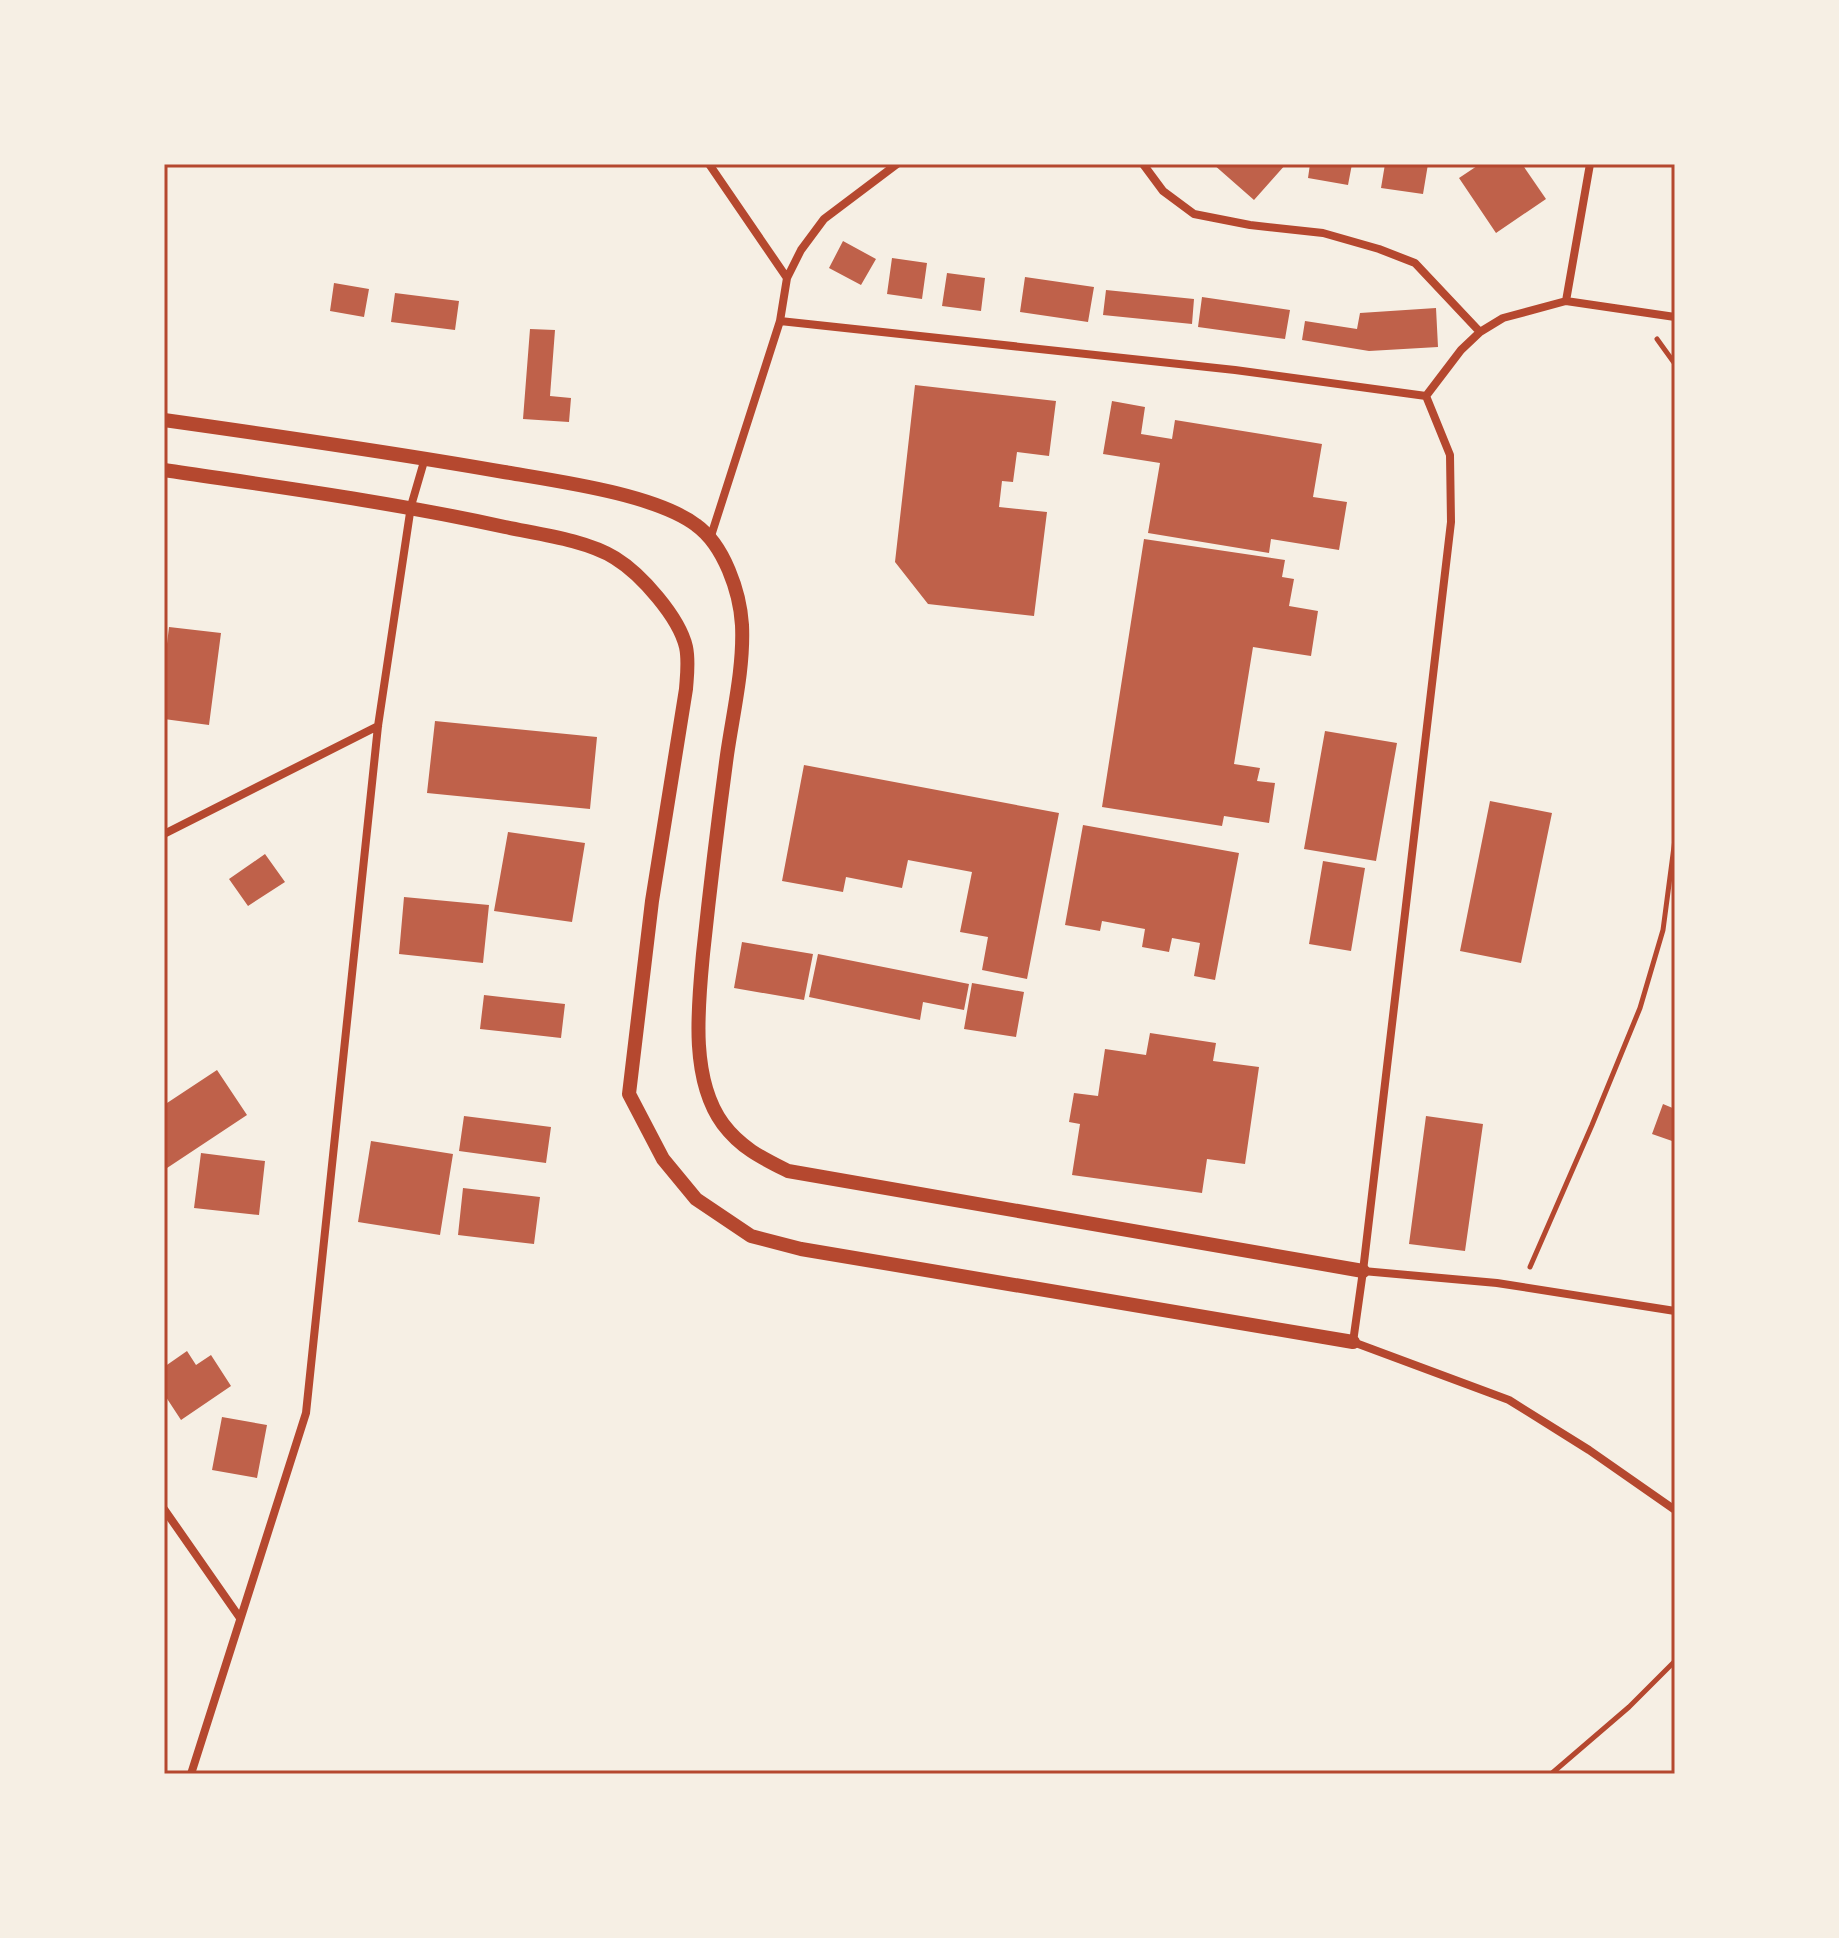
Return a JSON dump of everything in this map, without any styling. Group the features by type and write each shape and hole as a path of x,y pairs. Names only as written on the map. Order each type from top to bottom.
{"street":[{"path":"709,164 787,278"},
{"path":"710,539 780,321 787,278 801,250 824,219 897,164"},
{"path":"1143,164 1163,191 1194,214 1250,225 1323,233 1415,263 1480,332"},
{"path":"1566,301 1590,164"},
{"path":"1426,396 1444,370 1480,332 1503,318 1566,301 1675,317"},
{"path":"780,321 1235,370 1426,396"},
{"path":"1353,1342 1451,522 1450,455 1426,396"},
{"path":"164,420 425,458 557,481 644,500 697,525 710,539 736,593 742,625 740,666 698,1001 702,1081 722,1123 748,1151 788,1171 1363,1271 1497,1283 1675,1311"},
{"path":"191,1774 306,1413 378,726 411,506 425,458"},
{"path":"164,470 411,506 555,538 612,556 640,578 662,603 685,644 688,661 652,901 629,1094 663,1159 696,1199 751,1236 801,1249 1353,1342 1509,1400 1589,1450 1675,1510"},
{"path":"164,834 378,726"},
{"path":"164,1509 240,1618"}],"path":[{"path":"1497,1283 1528,1270 1640,1008 1663,930 1675,839"},
{"path":"1551,1774 1629,1707 1675,1661"}],"building":[{"path":"1213,164 1286,164 1254,200"},
{"path":"1310,164 1352,164 1348,185 1308,178"},
{"path":"1385,164 1428,164 1423,194 1381,188"},
{"path":"1480,164 1522,164 1546,199 1496,233 1459,178"},
{"path":"843,241 876,259 861,285 829,268"},
{"path":"892,258 927,263 922,299 887,294"},
{"path":"947,273 985,278 981,311 942,306"},
{"path":"1025,277 1094,287 1088,322 1020,312"},
{"path":"334,283 369,289 364,317 330,311"},
{"path":"1106,290 1194,299 1192,324 1103,315"},
{"path":"395,293 459,301 455,330 391,322"},
{"path":"1202,297 1290,310 1285,339 1198,327"},
{"path":"1436,308 1438,347 1369,351 1302,340 1305,321 1357,329 1360,313"},
{"path":"530,329 555,330 550,396 571,398 569,422 523,419"},
{"path":"915,385 1056,401 1049,456 1017,452 1013,482 1002,481 999,507 1047,512 1034,616 928,604 895,562"},
{"path":"1112,401 1145,407 1141,434 1172,439 1175,420 1322,444 1313,497 1347,502 1339,550 1271,539 1269,553 1148,533 1160,463 1103,454"},
{"path":"1144,539 1285,560 1282,577 1294,579 1289,606 1318,611 1311,656 1253,647 1234,764 1260,768 1257,781 1275,783 1269,823 1224,816 1222,826 1102,807"},
{"path":"169,627 221,633 209,725 164,719 164,669"},
{"path":"435,721 597,737 590,809 427,793"},
{"path":"1325,731 1397,743 1376,861 1304,849"},
{"path":"804,765 1059,813 1027,979 982,970 988,937 960,932 972,872 908,860 902,888 846,877 843,892 782,881"},
{"path":"1490,801 1552,813 1521,963 1460,951"},
{"path":"1083,825 1239,853 1215,980 1194,976 1200,943 1172,938 1169,952 1142,947 1145,929 1102,921 1100,931 1065,925"},
{"path":"508,832 585,843 572,922 494,911"},
{"path":"265,854 285,882 248,906 229,879"},
{"path":"1323,861 1365,868 1351,951 1309,944"},
{"path":"404,897 489,905 483,963 399,954"},
{"path":"742,942 813,954 804,1000 734,988"},
{"path":"818,954 969,984 964,1010 923,1002 920,1020 809,997"},
{"path":"972,983 1024,992 1016,1037 964,1029"},
{"path":"484,995 565,1004 561,1038 480,1029"},
{"path":"1150,1033 1216,1043 1213,1061 1259,1067 1245,1164 1207,1159 1202,1193 1072,1175 1080,1124 1069,1122 1074,1093 1098,1096 1105,1049 1146,1055"},
{"path":"217,1070 247,1115 164,1170 164,1105"},
{"path":"1663,1104 1675,1109 1675,1142 1652,1134"},
{"path":"464,1116 551,1127 546,1163 459,1151"},
{"path":"1426,1116 1483,1124 1465,1251 1409,1244"},
{"path":"371,1141 453,1154 440,1235 358,1222"},
{"path":"201,1153 265,1161 259,1215 194,1208"},
{"path":"463,1188 540,1197 534,1244 458,1235"},
{"path":"187,1351 196,1365 211,1355 231,1386 181,1420 164,1394 164,1367"},
{"path":"222,1417 267,1425 257,1478 212,1470"}]}
